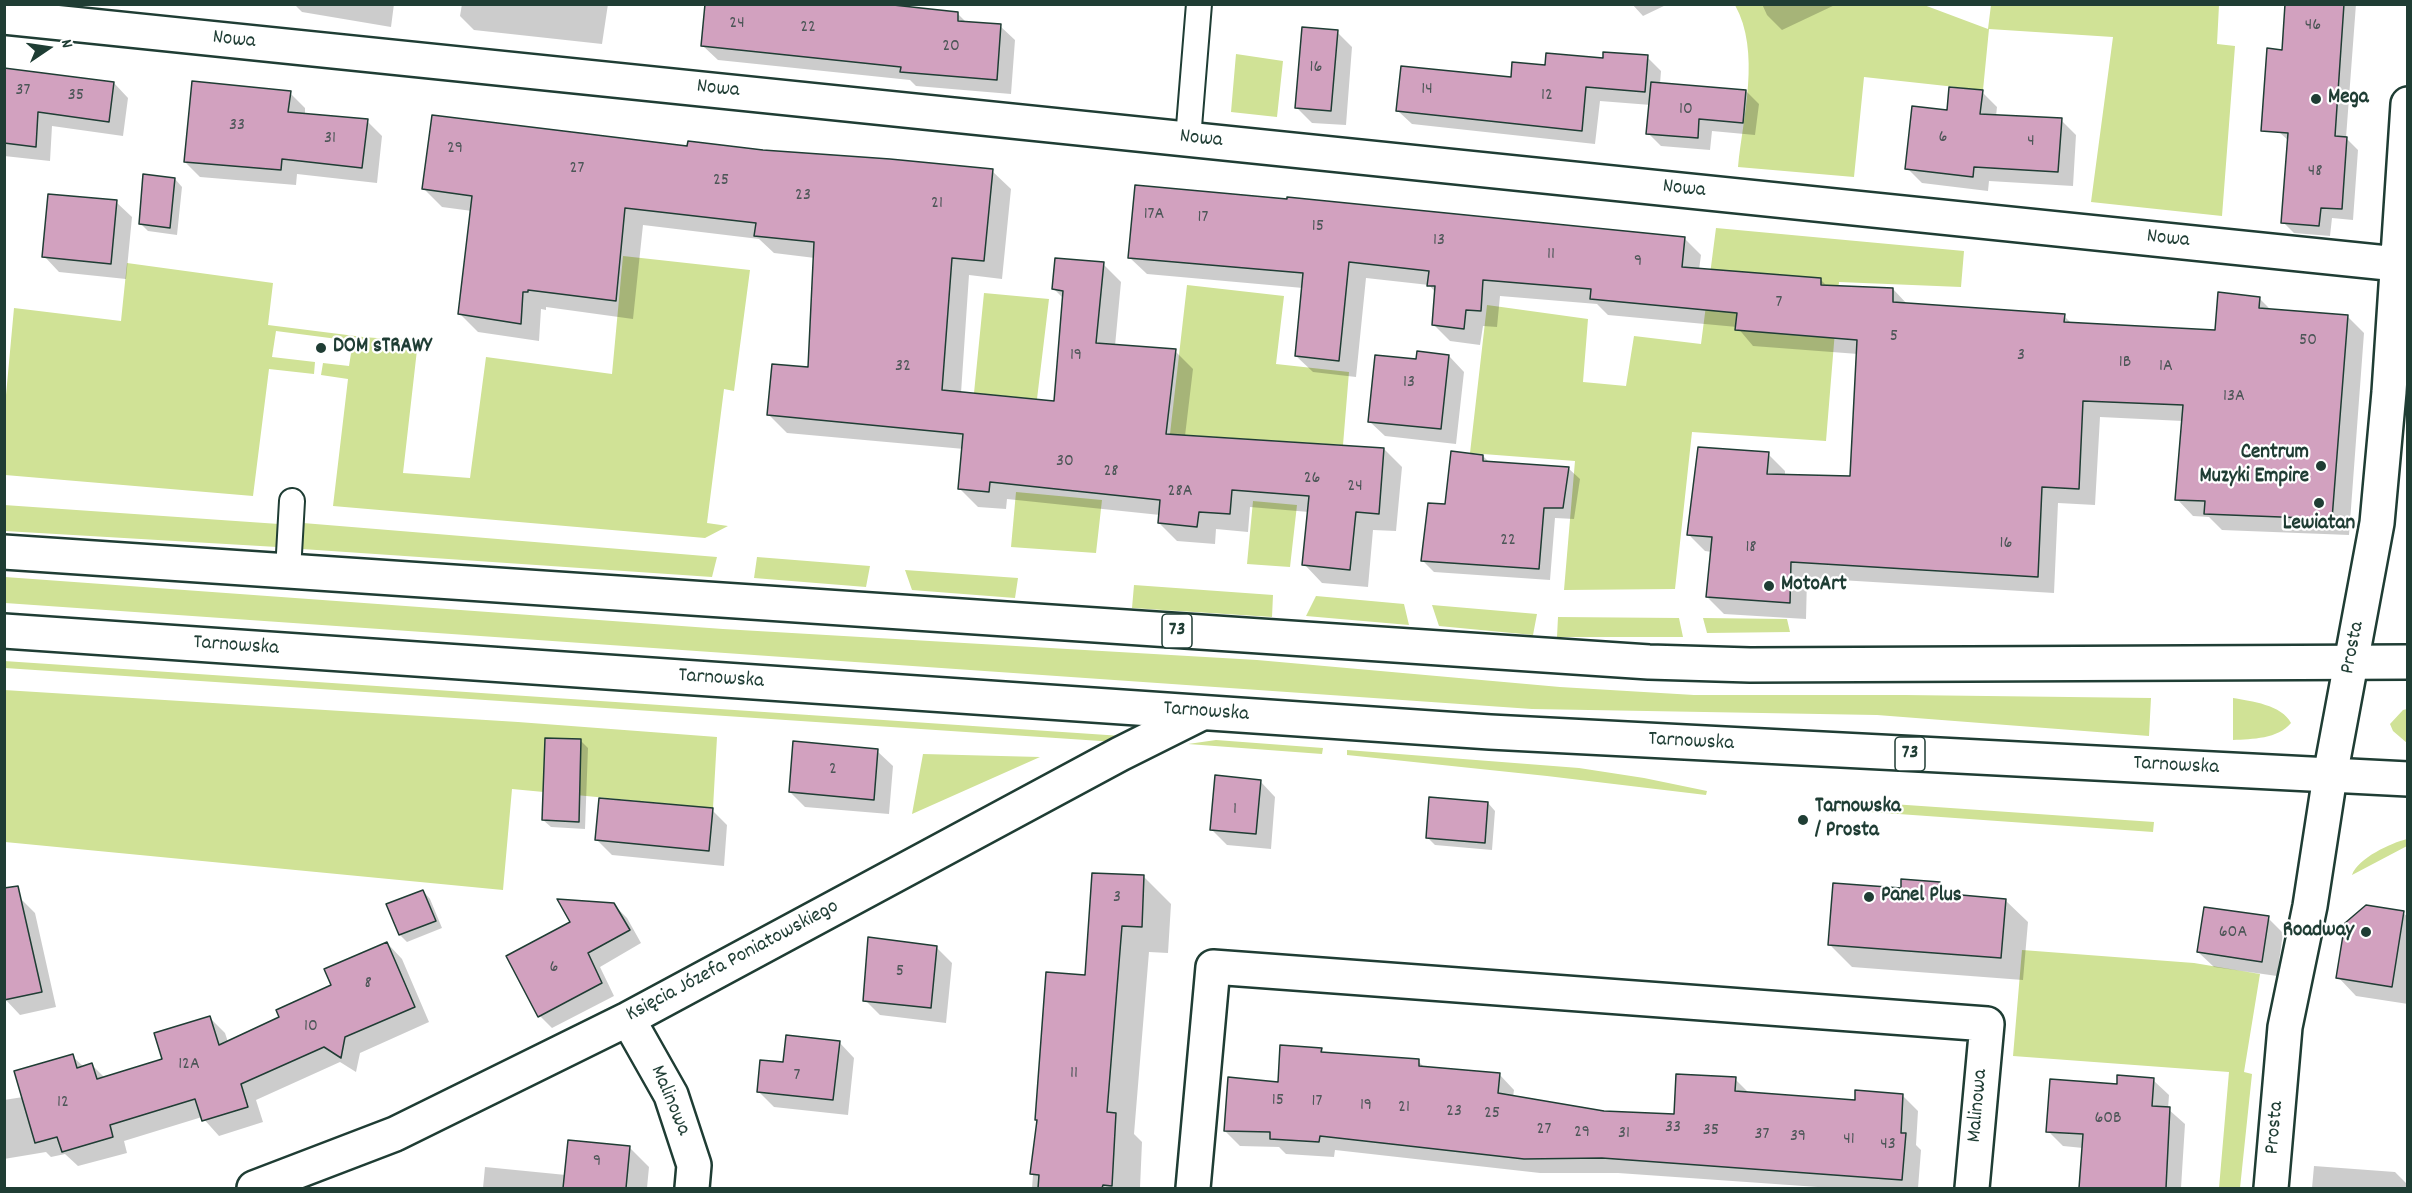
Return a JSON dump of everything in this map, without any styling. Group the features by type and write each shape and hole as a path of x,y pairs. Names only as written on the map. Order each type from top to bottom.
{"street":[{"name":"Nowa","path":"4,17 2397,264"},
{"name":"Prosta","path":"2271,1188 2285,1028 2310,906 2330,776 2377,522 2389,392 2408,104"},
{"name":"73","path":"4,552 1658,663 1774,665 2408,662"},
{"name":"Tarnowska","path":"4,631 1514,734 2408,779"},
{"name":"Księcia Józefa Poniatowskiego","path":"254,1188 395,1134 628,1018 1120,754 1202,713"},
{"name":"Malinowa","path":"1193,1188 1213,967 1987,1024 1972,1188"},
{"name":"Malinowa","path":"628,1018 671,1095 694,1165 692,1188"}],"lane":[{"path":"1188,139 1199,4"},
{"path":"288,571 291,501"}],"green space":[{"path":"1735,5 1924,5 1988,29 1991,5 2219,5 2217,44 2235,46 2222,216 2091,202 2113,37 1989,29 1983,90 1864,77 1854,177 1738,167 1749,63 1743,23"},
{"path":"1236,54 1283,61 1277,117 1231,112"},
{"path":"1716,228 1964,251 1961,287 1839,282 1826,441 1692,432 1675,589 1564,590 1575,461 1470,453 1487,305 1588,319 1583,382 1626,386 1634,336 1701,344"},
{"path":"623,256 750,270 734,391 724,389 707,523 728,526 705,538 333,506 348,379 321,375 323,363 349,366 353,341 276,331 272,357 315,362 314,374 269,369 253,496 5,475 5,406 14,308 121,321 127,263 273,283 268,325 363,337 418,341 403,473 470,478 486,357 612,374"},
{"path":"1187,285 1284,296 1276,364 1349,372 1343,445 1170,434"},
{"path":"984,293 1049,299 1037,399 974,393"},
{"path":"1016,492 1102,500 1096,553 1011,547"},
{"path":"1253,501 1297,505 1290,567 1247,564"},
{"path":"4,505 279,524 277,547 5,531"},
{"path":"303,523 717,557 712,577 302,549"},
{"path":"757,557 870,566 866,587 754,578"},
{"path":"905,570 1018,578 1015,598 912,590"},
{"path":"5,577 723,629 1257,660 1560,687 1694,695 2151,698 2149,736 1877,715 1532,709 5,603"},
{"path":"1134,585 1273,595 1272,617 1132,608"},
{"path":"1316,596 1404,604 1409,625 1306,616"},
{"path":"1432,605 1537,614 1533,635 1439,626"},
{"path":"1558,617 1679,618 1683,637 1557,637"},
{"path":"1703,618 1787,619 1790,632 1707,633"},
{"path":"4,661 1122,736 1116,742 5,668"},
{"path":"4,690 518,722 717,737 713,808 512,789 503,890 5,842"},
{"path":"2233,698 2257,702 2273,708 2287,717 2291,723 2272,735 2233,740"},
{"path":"2408,709 2407,743 2393,731 2390,724 2403,710"},
{"path":"1216,740 1323,748 1322,754 1188,744"},
{"path":"1347,750 1579,768 1707,791 1706,795 1347,755"},
{"path":"923,754 1040,757 912,814"},
{"path":"1834,800 2154,822 2153,832 1842,810 1835,806"},
{"path":"2407,839 2407,846 2352,875 2368,857"},
{"path":"2022,950 2194,963 2260,974 2244,1072 2252,1074 2240,1188 2219,1188 2229,1072 2013,1056"}],"building":[{"path":"705,4 884,4 958,12 958,21 1001,24 997,80 900,72 901,67 701,46"},
{"path":"2285,4 2344,4 2335,136 2347,137 2342,209 2321,208 2319,226 2281,223 2288,133 2261,131 2267,48 2282,50"},
{"path":"1302,27 1338,30 1331,111 1295,108"},
{"path":"1603,52 1648,55 1645,92 1586,87 1582,131 1396,111 1401,66 1511,77 1512,62 1545,65 1546,53 1603,58"},
{"path":"4,68 114,82 109,122 38,112 36,147 4,143"},
{"path":"192,81 291,91 288,112 368,119 362,168 282,159 281,170 184,162"},
{"path":"1651,82 1746,90 1743,123 1699,119 1698,138 1646,134"},
{"path":"1949,87 1983,90 1980,114 2062,118 2058,172 1974,167 1973,177 1905,169 1912,106 1947,110"},
{"path":"432,115 687,146 688,141 763,150 993,169 984,261 952,258 942,390 1054,401 1063,291 1052,289 1055,258 1104,262 1096,343 1176,349 1166,434 1384,448 1379,514 1356,512 1350,570 1302,565 1309,496 1232,490 1230,514 1199,512 1197,527 1158,523 1160,500 990,482 989,492 958,489 963,434 767,415 772,364 808,367 814,242 754,236 756,223 625,208 616,301 528,290 528,292 523,292 521,324 458,314 472,196 422,189"},
{"path":"143,174 175,178 170,228 139,224"},
{"path":"1135,185 1287,199 1287,197 1685,237 1682,267 1821,278 1821,285 1893,288 1893,302 2065,314 2064,322 2215,330 2218,292 2260,297 2259,308 2348,315 2332,519 2204,514 2205,501 2175,500 2183,405 2083,401 2079,489 2042,487 2038,577 1791,562 1790,603 1706,597 1712,537 1687,535 1698,447 1769,452 1767,474 1850,476 1857,340 1735,330 1737,313 1590,299 1591,289 1483,280 1481,311 1466,310 1464,329 1432,325 1435,286 1427,286 1429,271 1349,262 1339,361 1295,356 1303,273 1128,258"},
{"path":"48,194 117,200 111,264 42,257"},
{"path":"1417,351 1449,355 1441,429 1368,422 1375,355 1416,359"},
{"path":"1451,451 1483,455 1483,461 1569,467 1563,508 1544,508 1539,569 1421,561 1428,503 1445,504"},
{"path":"545,738 581,739 579,822 542,820"},
{"path":"793,741 878,749 874,800 789,792"},
{"path":"1215,775 1261,780 1256,834 1210,830"},
{"path":"1429,797 1488,802 1485,843 1426,838"},
{"path":"599,798 713,808 709,851 595,840"},
{"path":"1092,873 1144,875 1142,927 1122,926 1107,1112 1116,1113 1112,1186 1038,1188 1039,1175 1030,1174 1037,1120 1035,1120 1046,972 1085,975"},
{"path":"1901,879 1940,882 1939,893 2006,899 2001,958 1828,945 1833,883 1901,888"},
{"path":"18,886 42,992 4,1000 4,888"},
{"path":"423,890 436,921 399,935 386,904"},
{"path":"557,899 614,903 630,930 588,953 602,983 538,1017 506,956 570,922"},
{"path":"2366,905 2404,911 2392,987 2336,978 2345,923"},
{"path":"2204,907 2269,916 2262,962 2197,952"},
{"path":"868,937 937,946 931,1008 863,1001"},
{"path":"387,942 415,1007 345,1037 341,1058 324,1047 241,1084 248,1107 202,1121 195,1099 110,1125 113,1137 62,1152 57,1137 35,1143 14,1071 73,1054 77,1068 92,1063 97,1079 162,1059 154,1033 210,1016 219,1045 279,1017 276,1010 331,985 324,969"},
{"path":"786,1035 840,1041 833,1100 757,1092 760,1060 783,1062"},
{"path":"1280,1045 1322,1048 1321,1052 1419,1059 1419,1066 1500,1073 1498,1093 1604,1111 1674,1114 1676,1074 1736,1077 1735,1091 1855,1100 1855,1090 1903,1094 1901,1133 1906,1133 1902,1180 1602,1158 1524,1159 1320,1136 1319,1142 1270,1139 1270,1132 1224,1131 1228,1077 1278,1082"},
{"path":"2117,1075 2154,1078 2152,1106 2170,1107 2166,1188 2079,1188 2083,1134 2046,1132 2050,1079 2117,1084"},
{"path":"568,1140 630,1146 626,1188 563,1188"}],"place":[{"name":"Mega","path":"2316,99"},
{"name":"DOM sTRAWY","path":"321,348"},
{"name":"Centrum Muzyki Empire","path":"2321,466"},
{"name":"Lewiatan","path":"2319,503"},
{"name":"MotoArt","path":"1769,586"},
{"name":"Tarnowska / Prosta","path":"1803,820"},
{"name":"Panel Plus","path":"1869,897"},
{"name":"Roadway","path":"2366,932"}]}
